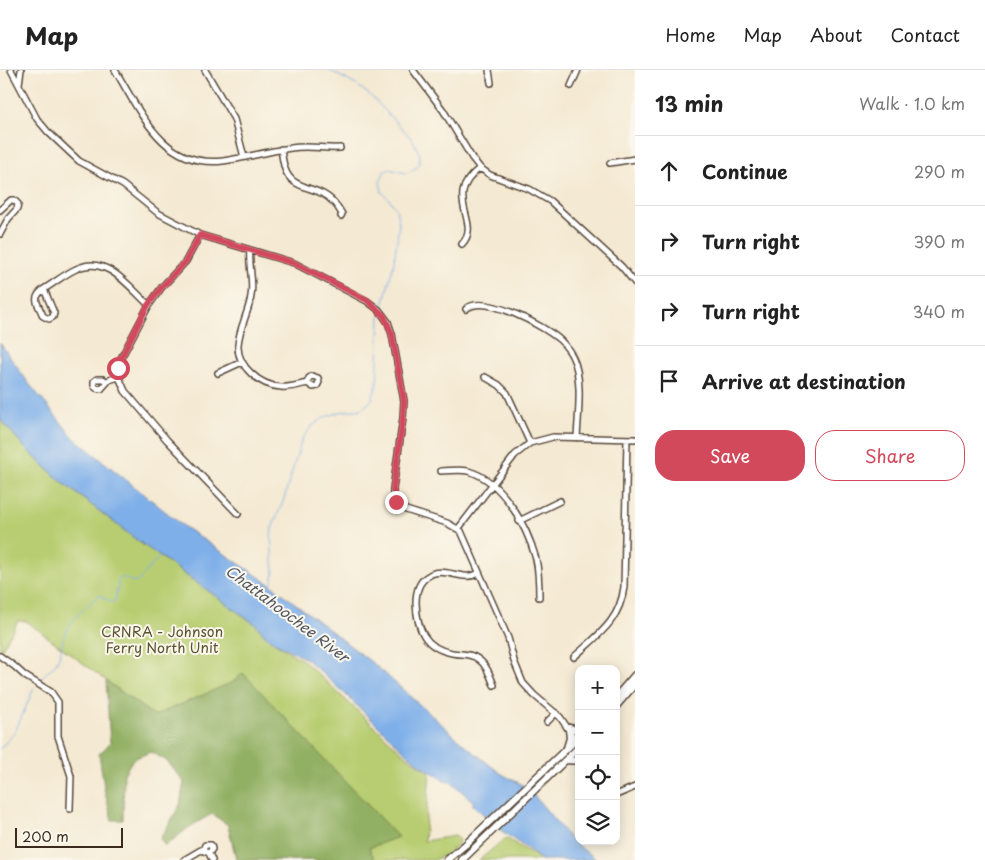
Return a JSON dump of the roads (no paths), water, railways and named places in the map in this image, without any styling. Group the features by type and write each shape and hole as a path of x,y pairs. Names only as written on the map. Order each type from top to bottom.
{"main road":[{"path":"620,693 635,676"},
{"path":"620,701 635,684"},
{"path":"566,749 570,739 569,729 575,730"},
{"path":"447,860 566,749 575,744"},
{"path":"462,860 565,761 575,746"},
{"path":"565,761 575,759"}],"street":[{"path":"11,70 42,126 72,155 87,166 123,185 158,214 200,235 294,263 367,300 384,316 392,334 404,401 393,496 396,502 406,510 447,523 458,529 465,540 508,638 514,661 523,683 556,713 575,738"},
{"path":"19,85 21,70"},
{"path":"115,70 155,135 171,149 190,158 200,161 221,161 305,146 327,149 340,148"},
{"path":"205,70 234,119 244,157"},
{"path":"413,70 443,110 480,168 490,175 529,189 550,201 622,267 635,282"},
{"path":"490,70 491,84"},
{"path":"571,86 578,70"},
{"path":"281,149 285,169 291,179 300,186 319,192 329,198 338,208 342,214 341,216"},
{"path":"610,163 635,159"},
{"path":"462,244 468,231 462,202 462,190 469,178 480,168"},
{"path":"0,210 11,200 18,204 17,209 8,219 0,234"},
{"path":"200,235 186,261 148,305 121,358 118,368 119,377 125,391 167,440 238,514"},
{"path":"250,250 252,286 249,308 238,344 242,362 253,375 272,386 287,387 307,383"},
{"path":"44,289 54,313 50,319 43,316 36,298 37,295 44,289 82,266 100,266 114,273 148,305"},
{"path":"466,309 470,305 476,304 507,310 552,334 565,345 573,358 578,373 577,438"},
{"path":"218,373 242,362"},
{"path":"107,382 119,377"},
{"path":"485,377 499,385 507,393 530,443"},
{"path":"458,529 515,455 530,443 549,438 635,439"},
{"path":"574,657 611,623 623,599 627,439"},
{"path":"441,471 468,472 481,477 508,499 536,559 540,597"},
{"path":"519,521 560,501"},
{"path":"479,573 468,577 439,572 426,577 420,583 417,592 417,620 422,634 436,647 450,653 470,655 480,660 494,685"},
{"path":"0,656 25,676 51,692 58,702 58,736 70,776 70,809"},
{"path":"547,722 556,713"},
{"path":"620,793 635,787"},
{"path":"184,860 203,850 205,845 210,845 212,849 209,854 212,860"}],"water":[{"name":"Chattahoochee River","path":"0,343 30,385 74,438 186,528 274,587 375,665 466,746 500,773 528,788 575,845 597,860 541,860 503,832 472,804 474,802 451,782 446,781 422,766 403,750 306,659 269,639 255,624 138,541 62,482 27,450 0,419"}],"waterway":[{"path":"329,70 358,86 371,96 413,140 420,154 419,164 416,168 406,173 389,169 384,172 380,182 382,192 396,209 399,224 394,263 382,309"},
{"name":"Chattahoochee River","path":"271,587 274,573 272,528 283,502 302,439 312,426 325,417 340,412 361,409 372,399 377,384 380,316"},
{"path":"143,575 159,557"},
{"path":"39,681 57,661 65,634 71,623 80,613 99,595 115,602 119,578 137,582 142,577"},
{"path":"0,749 15,732 34,688"}],"park label":[{"name":"CRNRA - Johnson Ferry North Unit","path":"162,640"}]}
